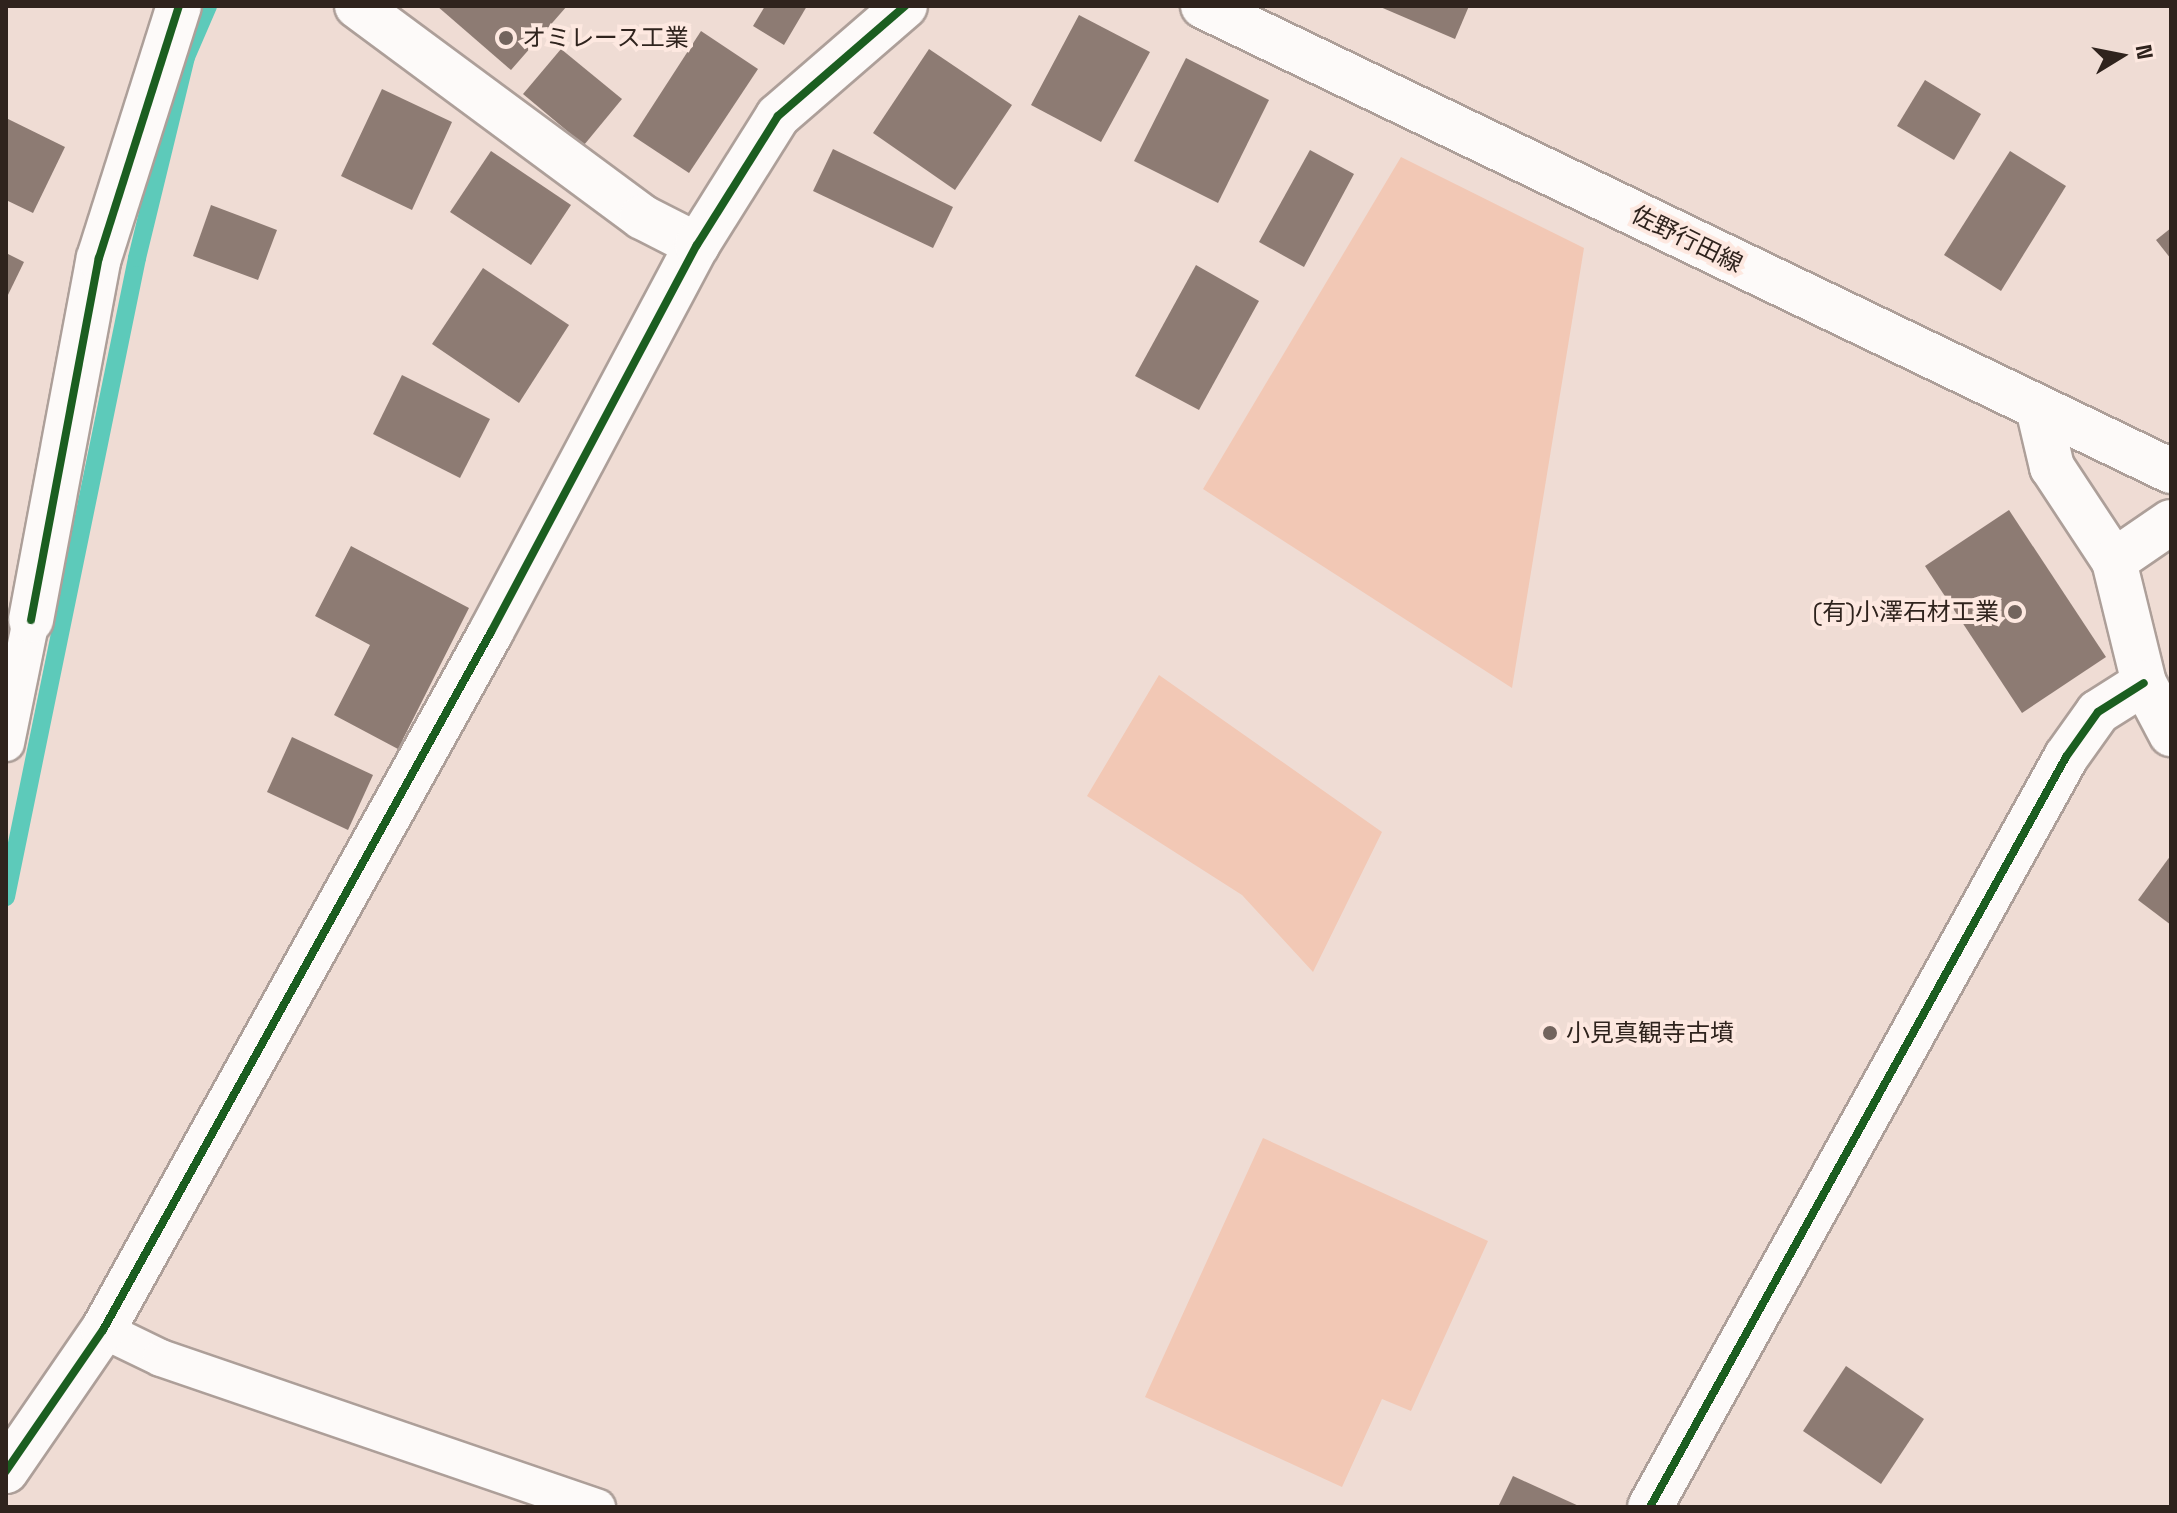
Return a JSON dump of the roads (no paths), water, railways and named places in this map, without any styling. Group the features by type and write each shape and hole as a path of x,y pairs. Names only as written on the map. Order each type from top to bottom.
{"street":[{"path":"31,620 99,258 179,6"},
{"path":"357,6 642,217 697,245"},
{"path":"6,1471 103,1330 484,646 697,245 778,116 905,6"},
{"name":"佐野行田線","path":"1203,6 2171,471"},
{"path":"2038,408 2052,467 2114,561 2144,683 2171,734"},
{"path":"2114,561 2171,522"},
{"path":"1650,1507 2066,757 2098,712 2144,683"}],"lane":[{"path":"6,743 31,620"},
{"path":"103,1330 161,1358 553,1500 597,1507"}],"waterway":[{"path":"6,897 137,258 186,57 208,6"}],"place":[{"name":"オミレース工業","path":"506,38"},
{"name":"(有)小澤石材工業","path":"2015,612"},
{"name":"小見真観寺古墳","path":"1550,1033"}]}
